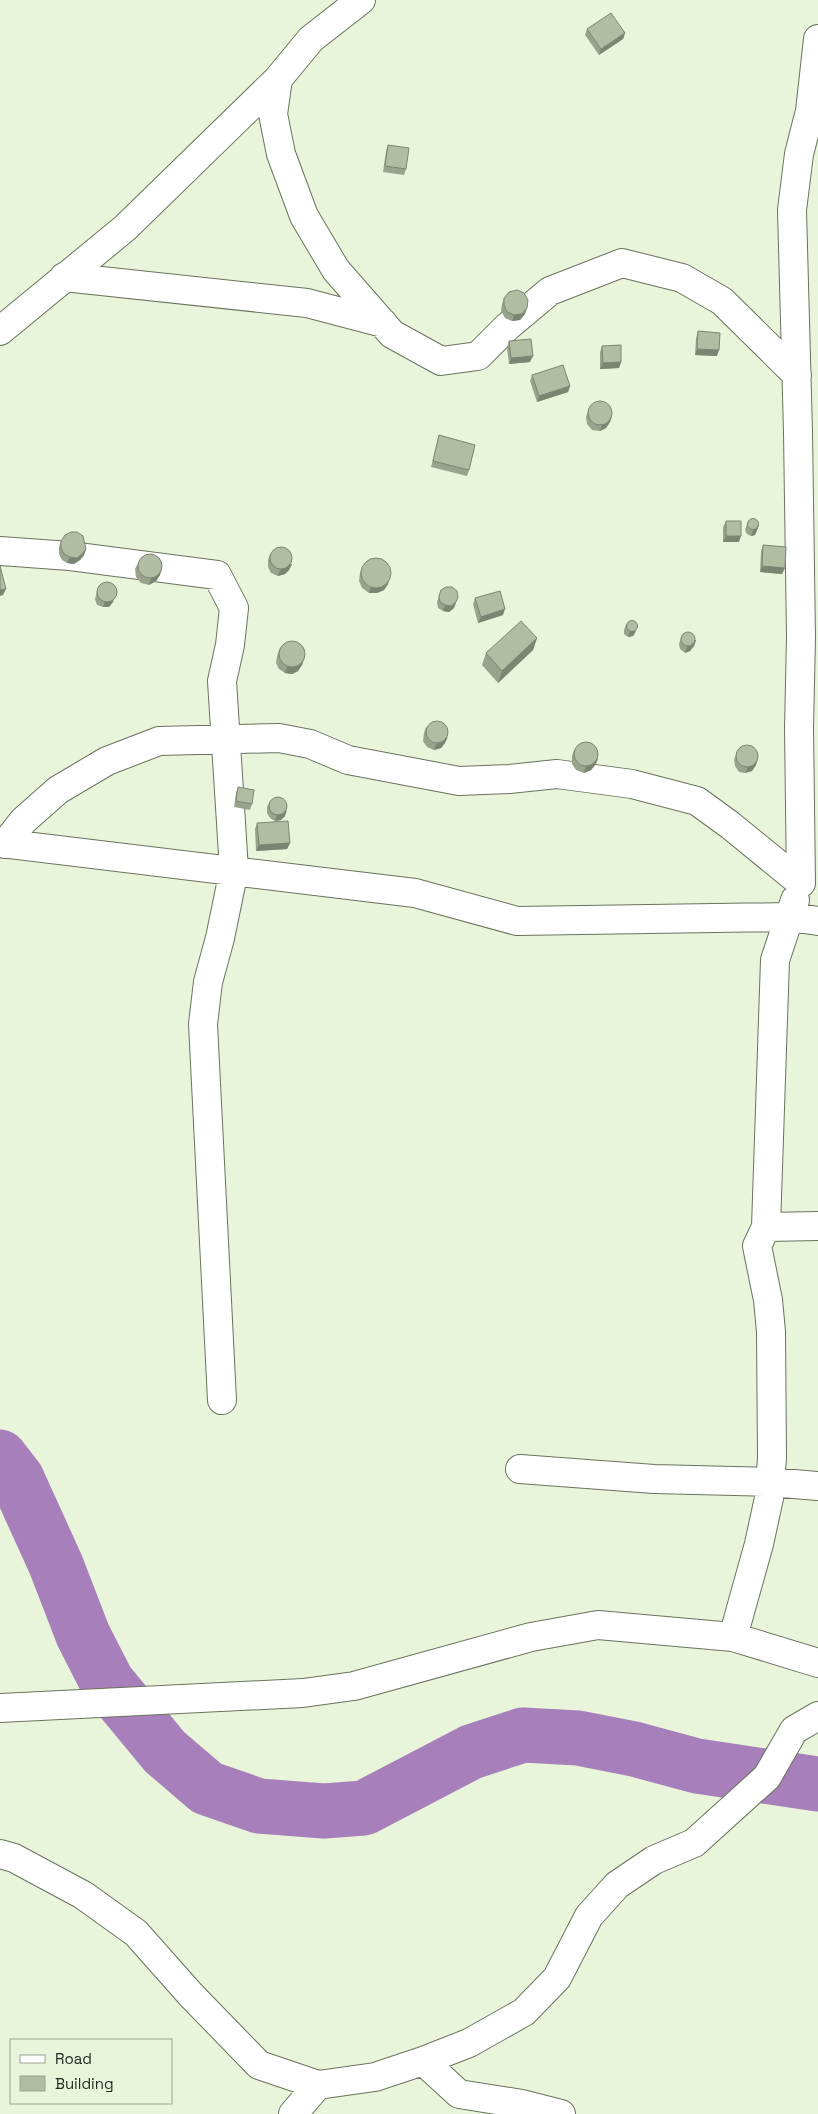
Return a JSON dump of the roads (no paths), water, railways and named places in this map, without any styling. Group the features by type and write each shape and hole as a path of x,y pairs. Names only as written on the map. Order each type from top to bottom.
{"lane":[{"path":"0,331 125,228 278,79 311,39 360,0"},
{"path":"733,1637 759,1544 769,1498 770,1482 772,1424 771,1332 768,1300 757,1246 766,1227 775,960 789,917 809,879 799,728 801,636 797,375 792,210 799,154 810,111 818,39"},
{"path":"278,79 273,114 281,154 304,216 336,270 392,334 441,361 478,356 507,327 550,291 622,263 682,278 722,301 797,375"},
{"path":"64,278 307,302 383,323"},
{"path":"0,551 70,556 217,575 234,608 230,645 222,681 234,870 220,938 208,982 202,1024 222,1400"},
{"path":"2,843 23,821 58,790 107,761 159,741 279,738 310,744 348,760 459,781 509,779 557,774 632,784 697,801 809,879"},
{"path":"2,843 415,893 517,921 789,917 818,921"},
{"path":"766,1227 818,1226"},
{"path":"520,1469 654,1479 770,1482 818,1486"},
{"path":"5,1714 303,1692 354,1686 531,1637 598,1625 733,1637 818,1663"},
{"path":"0,1854 14,1858 83,1895 136,1934 191,1995 259,2065 318,2085 375,2077 469,2043 524,2012 557,1978 590,1916 617,1886 654,1860 694,1843 767,1777 794,1730 818,1716"},
{"path":"423,2061 459,2094 522,2104 561,2114"},
{"path":"293,2114 318,2085"}],"waterway":[{"path":"0,1457 17,1479 56,1565 83,1635 107,1682 165,1752 207,1788 259,1806 324,1811 364,1808 471,1752 523,1735 578,1738 634,1749 697,1766 818,1784"}]}
